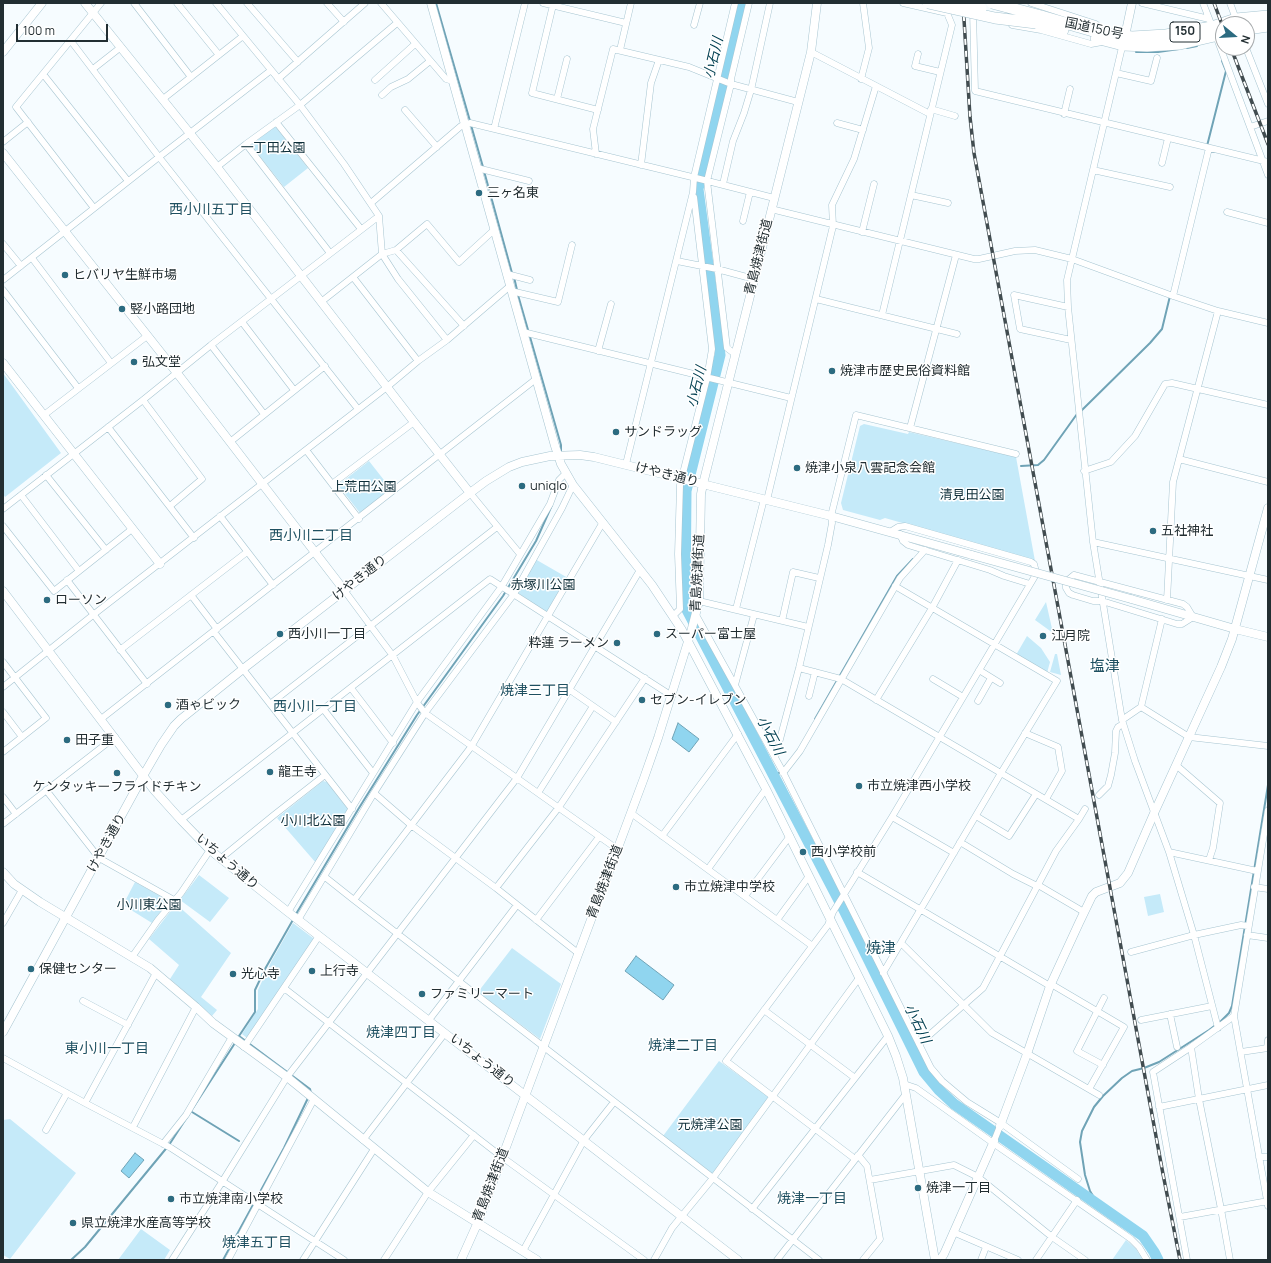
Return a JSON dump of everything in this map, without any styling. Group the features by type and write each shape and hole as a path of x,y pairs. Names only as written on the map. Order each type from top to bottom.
{"highway":[{"name":"150","path":"928,3 995,18 1038,19"},
{"name":"国道150号","path":"962,3 1100,32 1124,41 1147,46 1180,44 1215,29"},
{"name":"国道150号","path":"992,3 1107,41 1124,41"},
{"name":"150","path":"1008,3 1038,19"},
{"name":"国道150号","path":"1255,17 1268,16"},
{"path":"1255,28 1268,26"}],"street":[{"path":"3,52 42,3"},
{"path":"85,3 217,167 414,422 520,554"},
{"path":"94,208 16,107 101,3"},
{"path":"134,3 191,77"},
{"path":"177,3 218,55"},
{"path":"216,3 270,71 300,105 371,203 379,216 382,254 398,279 447,340"},
{"path":"247,3 298,62"},
{"path":"327,3 344,22"},
{"path":"278,79 365,3"},
{"path":"381,3 446,79 453,81"},
{"path":"431,3 558,455 573,485 656,590 674,616 738,734 790,836 888,1036 898,1062 904,1084 935,1260"},
{"path":"494,129 525,3"},
{"path":"543,3 626,23"},
{"path":"620,50 631,3"},
{"path":"694,24 700,3"},
{"path":"626,464 677,261 735,3"},
{"path":"735,354 727,348 716,269 707,181 749,3"},
{"path":"723,184 733,141 744,113 750,90 770,3"},
{"name":"青島焼津街道","path":"461,1260 478,1222 631,813 658,738 692,632 699,601 701,494 698,483 724,382 735,354 811,52 817,3"},
{"path":"861,79 868,48 863,3"},
{"path":"903,3 947,13"},
{"path":"882,315 952,25 947,13 947,3"},
{"path":"972,3 975,91 1265,162"},
{"path":"1016,26 1020,3"},
{"path":"1032,3 1096,24"},
{"path":"1132,3 1066,280 1068,307 1084,471 1093,542 1123,722 1138,768 1170,852 1194,935 1218,1028"},
{"path":"1142,3 1215,29"},
{"path":"1203,3 1215,29"},
{"path":"1230,3 1235,16"},
{"path":"553,5 532,93 598,110"},
{"path":"973,19 1041,30 1091,44 1107,41"},
{"path":"217,167 300,105 397,23"},
{"path":"163,100 243,36"},
{"path":"70,41 358,409"},
{"path":"375,80 415,44"},
{"path":"93,70 121,46"},
{"path":"596,154 593,129 613,48 690,67 717,80 798,102"},
{"path":"811,52 861,79 931,112 955,116"},
{"path":"918,54 916,66 940,72"},
{"path":"1225,56 1250,127 1265,162 1268,175"},
{"path":"1249,56 1268,104"},
{"path":"1116,73 1150,81 1157,58"},
{"path":"557,100 567,59"},
{"path":"641,165 651,83 659,60"},
{"path":"382,94 391,87 408,79 430,61"},
{"path":"3,280 159,156 270,71"},
{"path":"44,74 128,181"},
{"path":"736,610 791,405 833,226 832,205 854,159 876,86"},
{"path":"1064,114 1070,89"},
{"path":"404,110 437,147"},
{"path":"1250,127 1268,121"},
{"path":"3,142 28,122"},
{"path":"276,122 361,229"},
{"path":"371,203 461,126 473,123 723,184 774,198"},
{"path":"837,123 863,130"},
{"path":"1162,163 1168,138"},
{"path":"246,144 330,253"},
{"path":"1171,295 1209,148"},
{"path":"3,153 344,590 393,656 424,712 471,747 559,807 617,849"},
{"path":"477,168 529,181"},
{"path":"1093,170 1170,187"},
{"path":"862,232 874,184"},
{"path":"674,616 680,609 678,547 680,485 707,378 712,349 693,192"},
{"path":"743,220 750,192"},
{"path":"911,195 948,203"},
{"path":"771,209 833,226 979,259 1026,250 1035,250 1072,259 1218,311 1268,323"},
{"path":"1226,212 1268,223"},
{"path":"3,509 211,345 379,216"},
{"path":"321,302 382,254 396,250 427,224 459,262 494,230"},
{"path":"3,244 21,266"},
{"path":"511,288 558,302 572,246"},
{"path":"396,250 464,326"},
{"path":"910,428 935,328 956,255"},
{"path":"32,258 111,363"},
{"path":"677,261 716,269 754,280"},
{"path":"507,274 530,280"},
{"path":"353,276 418,361"},
{"path":"3,687 50,651 93,615 387,387 418,361 447,340 511,288"},
{"path":"3,290 78,388"},
{"path":"1068,307 1014,295 1020,329 1072,340"},
{"path":"816,299 957,334"},
{"path":"598,351 611,304"},
{"path":"1167,600 1173,482 1218,311"},
{"path":"242,322 294,390"},
{"path":"523,332 792,398"},
{"path":"44,415 147,336"},
{"path":"211,345 264,414"},
{"path":"3,363 160,564"},
{"path":"230,442 325,366"},
{"path":"101,719 359,519 536,379"},
{"path":"1084,471 1111,462 1136,436 1165,384 1172,383 1198,388 1268,405"},
{"path":"143,400 202,478 170,506"},
{"path":"775,758 799,668 828,545 832,523 831,516 856,415 1016,454"},
{"path":"332,484 414,422"},
{"path":"108,427 194,538"},
{"path":"306,450 359,519"},
{"name":"けやき通り","path":"3,1032 143,776 174,726 243,669 470,492 509,467 536,458 558,455 580,455 626,464 900,534 1193,617"},
{"path":"1179,459 1268,482"},
{"path":"293,916 373,772 418,703 503,587 520,554 550,504 559,480 566,473"},
{"path":"46,475 106,550"},
{"path":"293,916 325,877 374,793 424,712 512,593 562,508 573,485"},
{"path":"21,495 79,570"},
{"path":"940,1260 993,1142 1027,1054 1050,985 1084,912 1092,896 1096,892 1115,886 1125,878 1221,667 1235,629 1268,508"},
{"path":"220,516 273,585"},
{"path":"354,900 471,747 603,522"},
{"path":"3,526 54,591 132,529"},
{"path":"270,704 497,526"},
{"path":"864,1260 880,1239 867,1166 857,1157 815,1129 726,1061 828,925 835,909 892,817 1036,572 1034,564 1031,562 905,526 898,527 890,532"},
{"path":"900,534 908,545 1030,584"},
{"path":"1093,542 1268,580"},
{"path":"782,771 795,759 840,678 895,586 908,568 925,550"},
{"path":"120,650 247,552"},
{"path":"876,700 932,608 958,560"},
{"path":"172,1260 287,1076 517,778 640,570"},
{"path":"782,621 793,572 819,578"},
{"path":"1193,617 1180,624 1102,601 1093,601 1069,593 1066,588 1068,580 1074,575 1186,605 1193,617 1268,637"},
{"path":"181,820 324,710 490,579 672,696"},
{"path":"67,580 147,684"},
{"path":"883,973 1057,681 895,586"},
{"name":"いちょう通り","path":"3,591 158,795 210,850 293,916 738,1260"},
{"path":"191,595 243,669 352,809"},
{"path":"699,601 808,627"},
{"path":"696,614 782,771 931,1068 942,1082 967,1102 1078,1179"},
{"path":"735,685 754,615"},
{"path":"1099,795 1108,786 1115,753 1116,731 1123,722 1141,707 1162,619"},
{"path":"3,662 46,718 5,751 3,743"},
{"path":"799,668 840,678 1078,818"},
{"path":"979,670 1000,683"},
{"path":"809,696 815,672"},
{"path":"496,888 559,807 645,678"},
{"path":"978,701 991,678"},
{"path":"933,679 963,697"},
{"path":"351,688 392,743"},
{"path":"570,690 616,722"},
{"path":"538,793 593,706"},
{"path":"1141,707 1189,736 1268,746"},
{"path":"324,710 373,772"},
{"path":"3,712 22,737"},
{"path":"1025,733 1058,747 1062,771 1046,799"},
{"path":"662,836 738,734"},
{"path":"3,824 115,737"},
{"path":"1176,765 1220,803 1210,860"},
{"path":"220,859 274,814 325,775"},
{"path":"708,869 766,789"},
{"path":"46,790 98,858 174,900"},
{"path":"374,793 411,825 496,888 578,953"},
{"path":"976,816 1009,836 1036,794"},
{"path":"3,797 16,814"},
{"path":"919,1044 983,988 1056,851 1085,810"},
{"path":"1180,1217 1268,1202 1234,1016 1254,887 1266,835 1268,810"},
{"path":"631,813 812,945"},
{"path":"892,817 954,853"},
{"path":"744,896 790,836"},
{"path":"536,920 599,837"},
{"path":"960,842 1013,874 1084,912"},
{"path":"132,957 158,920 181,893 210,850"},
{"path":"1170,852 1257,871"},
{"path":"3,872 22,890 150,968 213,1023 244,1047 287,1076 428,1192 537,1260"},
{"path":"857,872 1000,957 1124,1027 1089,1090"},
{"path":"777,920 809,876"},
{"path":"325,877 819,1260"},
{"path":"1254,887 1268,890"},
{"path":"3,923 22,890"},
{"path":"429,1020 517,905"},
{"path":"1131,952 1194,935 1241,925 1248,926"},
{"path":"1247,935 1268,938"},
{"path":"244,1047 319,936"},
{"path":"901,944 992,1033 1099,1095"},
{"path":"85,1103 156,973"},
{"path":"654,1260 672,1228 713,1178 859,978"},
{"path":"284,988 502,1157 644,1260"},
{"path":"1103,1065 1077,1051 1096,1010 1104,998"},
{"path":"83,1001 128,1025"},
{"path":"1141,1020 1212,1006"},
{"path":"133,1127 196,1007"},
{"path":"764,1010 810,1046 855,1078"},
{"path":"1170,1014 1177,1047"},
{"path":"1187,1260 1153,1072 1234,1016"},
{"path":"363,1140 445,1033"},
{"path":"752,1209 888,1036"},
{"path":"163,1144 186,1115 232,1037"},
{"path":"1241,1052 1267,1048 1268,1040"},
{"path":"1191,1047 1199,1099 1230,1260"},
{"path":"3,1058 163,1144 344,1260"},
{"path":"904,1084 916,1088 1131,1239 1139,1247 1146,1260"},
{"path":"1159,1107 1268,1085"},
{"path":"46,1130 67,1093"},
{"path":"777,1260 906,1094"},
{"path":"228,1260 314,1099"},
{"path":"523,1251 584,1140 614,1102"},
{"path":"384,1260 428,1192 474,1135"},
{"path":"304,1260 374,1149"},
{"path":"1259,1157 1268,1157"},
{"path":"870,1180 954,1165 978,1177 1052,1236 1085,1260"},
{"path":"1036,1260 1077,1200"},
{"path":"953,1232 1018,1260"},
{"path":"981,1260 986,1247"}],"green space":[{"name":"一丁田公園","path":"275,126 308,168 284,187 251,145"},
{"path":"3,373 61,453 5,497 3,494"},
{"name":"清見田公園","path":"864,424 908,434 909,432 1016,457 1035,561 885,518 880,520 843,510 841,503 860,426"},
{"name":"上荒田公園","path":"369,461 391,489 360,513 338,485"},
{"name":"赤塚川公園","path":"535,559 568,578 546,612 518,593"},
{"path":"1046,602 1053,633 1035,620"},
{"path":"1027,636 1041,648 1050,662 1047,673 1016,655"},
{"path":"1055,654 1057,654 1061,675 1050,672"},
{"name":"小川北公園","path":"323,781 327,782 348,811 316,863 277,818"},
{"path":"199,875 229,898 210,922 180,900"},
{"name":"小川東公園","path":"135,882 169,901 152,923 123,905"},
{"path":"1160,894 1164,912 1148,916 1144,897"},
{"path":"176,904 231,953 201,997 217,1010 212,1016 170,979 179,965 149,939"},
{"path":"293,923 313,938 313,940 247,1038 242,1034 258,1009 258,990 272,960"},
{"path":"512,948 561,984 540,1039 478,992"},
{"name":"元焼津公園","path":"719,1061 769,1097 713,1174 663,1136"},
{"path":"10,1119 76,1173 10,1259 3,1255 3,1120"},
{"path":"141,1229 170,1250 164,1260 118,1260"},
{"path":"1126,1240 1136,1249 1143,1260 1112,1260"}],"water":[{"path":"678,723 699,739 689,752 672,739"},
{"path":"636,956 674,985 663,1000 625,971"},
{"path":"135,1153 144,1160 129,1178 121,1171"}],"waterway":[{"path":"436,3 470,121"},
{"name":"小石川","path":"742,3 698,189 720,355 686,491 685,606 845,912 924,1072 939,1090 954,1104 1143,1236 1158,1260"},
{"path":"1187,48 1197,46"},
{"path":"1136,52 1158,52 1179,49"},
{"path":"1207,146 1226,71 1222,61"},
{"path":"471,125 483,167"},
{"path":"484,171 512,273"},
{"path":"514,277 517,290"},
{"path":"518,295 561,445 561,454"},
{"path":"1081,411 1150,343 1162,329 1170,296"},
{"path":"1021,466 1038,465 1044,460 1077,414"},
{"path":"296,914 359,808 417,715 503,596 536,541 552,505"},
{"path":"815,719 897,576 913,559"},
{"path":"775,777 781,771"},
{"path":"1098,1204 1090,1191 1085,1175 1080,1142 1082,1131 1094,1107 1122,1078 1132,1071 1159,1062 1209,1030 1229,1013 1232,1006 1268,785"},
{"path":"237,1039 255,1012 255,990 265,969 294,918"},
{"path":"239,1036 310,1089 311,1093"},
{"path":"71,1260 85,1247 169,1145 235,1043"},
{"path":"223,1260 284,1148 308,1098"},
{"path":"192,1112 239,1141"}],"railway":[{"path":"963,3 970,117 974,153 1180,1260"},
{"path":"1214,3 1219,16"},
{"path":"1234,56 1268,144"}],"place":[{"name":"三ヶ名東","path":"479,193"},
{"name":"ヒバリヤ生鮮市場","path":"65,275"},
{"name":"竪小路団地","path":"122,309"},
{"name":"弘文堂","path":"134,362"},
{"name":"焼津市歴史民俗資料館","path":"832,371"},
{"name":"サンドラッグ","path":"616,432"},
{"name":"焼津小泉八雲記念会館","path":"797,468"},
{"name":"uniqlo","path":"522,486"},
{"name":"五社神社","path":"1153,531"},
{"name":"ローソン","path":"47,600"},
{"name":"西小川一丁目","path":"280,634"},
{"name":"スーパー富士屋","path":"657,634"},
{"name":"江月院","path":"1043,636"},
{"name":"粋蓮 ラーメン","path":"617,643"},
{"name":"セブン-イレブン","path":"642,700"},
{"name":"酒ゃビック","path":"168,705"},
{"name":"田子重","path":"67,740"},
{"name":"龍王寺","path":"270,772"},
{"name":"ケンタッキーフライドチキン","path":"117,773"},
{"name":"市立焼津西小学校","path":"859,786"},
{"name":"西小学校前","path":"803,852"},
{"name":"市立焼津中学校","path":"676,887"},
{"name":"保健センター","path":"31,969"},
{"name":"上行寺","path":"312,971"},
{"name":"光心寺","path":"233,974"},
{"name":"ファミリーマート","path":"422,994"},
{"name":"焼津一丁目","path":"918,1188"},
{"name":"市立焼津南小学校","path":"171,1199"},
{"name":"県立焼津水産高等学校","path":"73,1223"}],"district":[{"name":"西小川五丁目","path":"211,210"},
{"name":"西小川二丁目","path":"311,536"},
{"name":"塩津","path":"1105,667"},
{"name":"焼津三丁目","path":"535,691"},
{"name":"西小川一丁目","path":"315,707"},
{"name":"焼津","path":"881,949"},
{"name":"焼津四丁目","path":"401,1033"},
{"name":"焼津二丁目","path":"683,1046"},
{"name":"東小川一丁目","path":"107,1049"},
{"name":"焼津一丁目","path":"812,1199"},
{"name":"焼津五丁目","path":"257,1243"}]}
